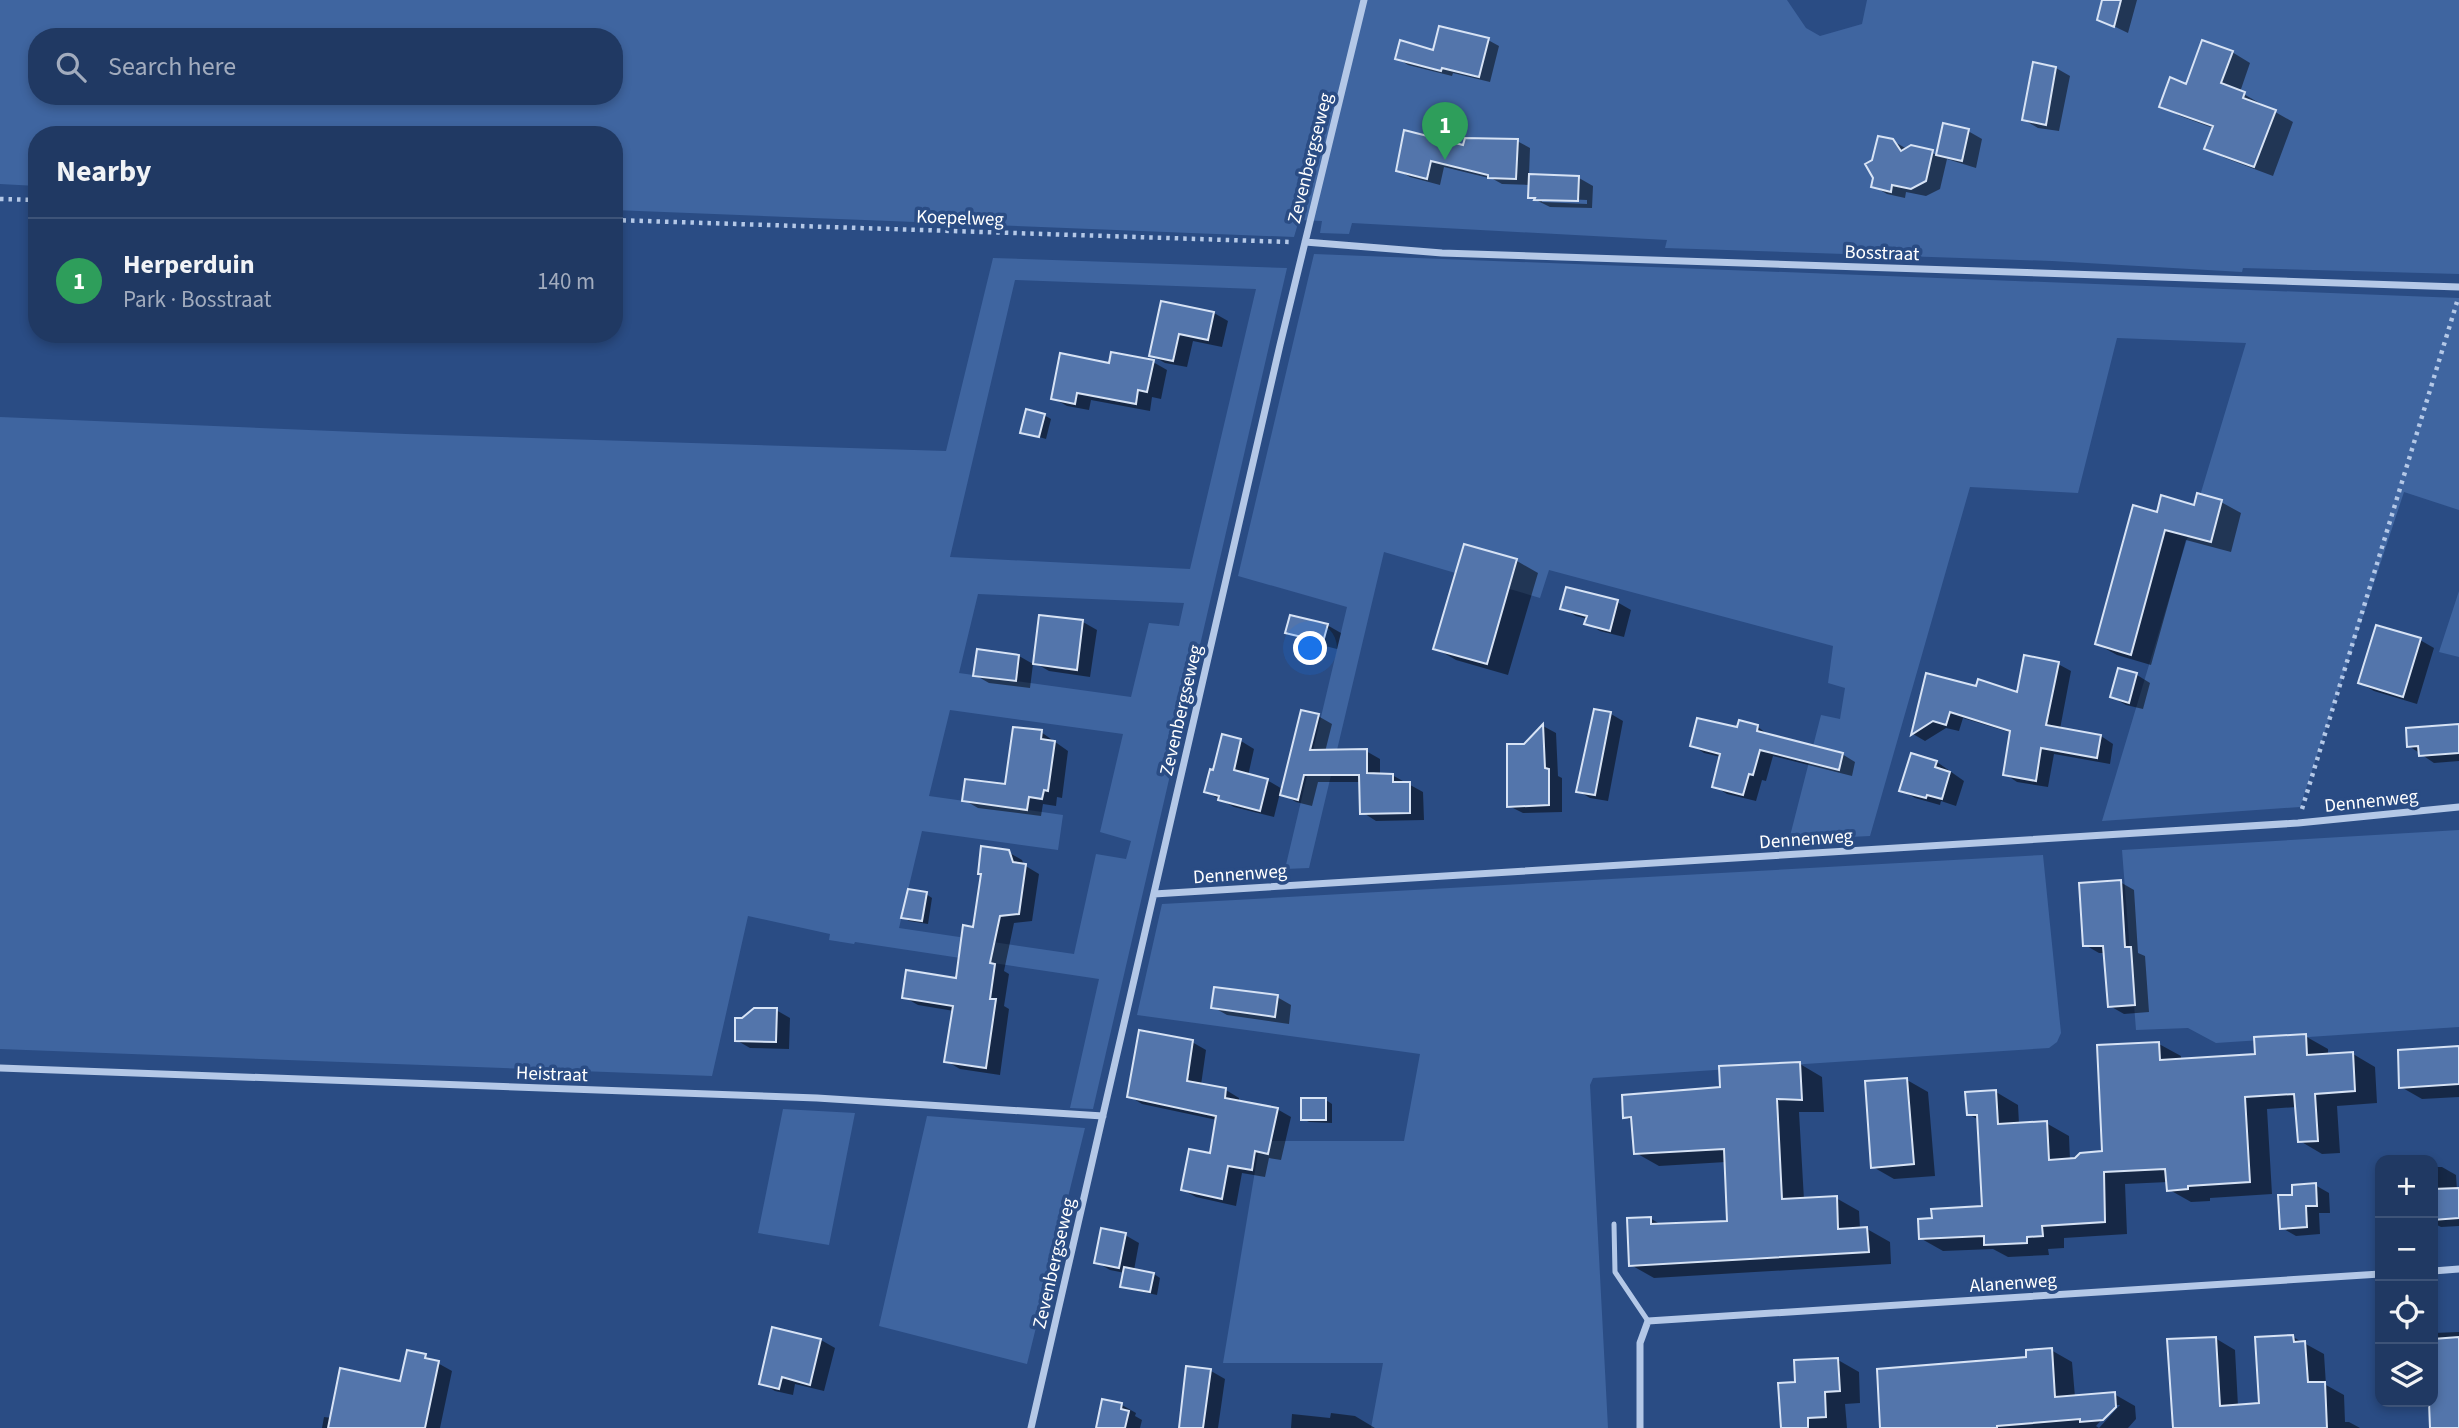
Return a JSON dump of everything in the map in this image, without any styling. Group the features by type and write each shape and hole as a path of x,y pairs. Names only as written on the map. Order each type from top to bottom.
{"street":[{"name":"Zevenbergseweg","path":"1031,1428 1305,242 1364,0"},
{"name":"Bosstraat","path":"1305,242 1442,253 2459,287"},
{"name":"Dennenweg","path":"1154,894 2298,823 2459,807"},
{"name":"Heistraat","path":"0,1068 817,1098 1103,1115"},
{"path":"2438,1271 2459,1269"},
{"name":"Alanenweg","path":"1648,1321 2375,1274"},
{"path":"1640,1428 1640,1343 1648,1321"}],"lane":[{"path":"1614,1224 1615,1272 1648,1321"}],"path":[{"path":"0,199 28,200"},
{"name":"Koepelweg","path":"623,219 1305,242"},
{"path":"2298,823 2459,295"}],"shaded area":[{"path":"0,0 1787,0 1806,28 1820,36 1862,24 1867,0 2459,0 2459,274 2243,268 2242,272 2052,261 1665,248 1667,240 1352,223 1349,234 1320,233 1322,221 1299,220 1294,237 623,210 623,126 28,126 28,186 0,184"},
{"path":"1314,254 2459,298 2459,510 2404,492 2300,807 2102,821 2246,343 2117,338 2078,493 1970,487 1870,836 1789,840 1821,715 1840,719 1845,688 1828,683 1833,646 1549,570 1540,598 1384,552 1309,868 1285,869 1347,607 1238,576"},
{"path":"993,258 1287,268 1093,1109 1070,1108 1099,979 829,940 830,934 748,916 712,1076 0,1049 0,417 406,434 946,451","holes":["1015,280 1256,289 1190,569 950,557","978,594 1184,603 1179,626 1149,623 1131,697 959,673","950,710 1123,734 1100,832 1131,841 1126,859 1096,854 1074,954 899,928 922,831 1058,850 1063,815 929,796"]},
{"path":"2459,591 2459,657 2439,652"},
{"path":"2459,830 2459,1027 2216,1043 2188,1028 2136,1030 2122,850"},
{"path":"2043,855 2061,1033 2057,1042 2049,1048 1593,1078 1590,1085 1608,1428 1371,1428 1383,1363 1223,1363 1260,1141 1404,1141 1420,1054 1137,1015 1162,904"},
{"path":"783,1109 855,1113 829,1245 758,1233"},
{"path":"927,1116 1085,1128 1027,1364 879,1326"}],"building":[{"path":"2102,0 2121,0 2114,27 2097,20"},
{"path":"1439,26 1489,38 1479,77 1395,59 1400,40 1433,50"},
{"path":"2202,40 2233,51 2221,83 2245,92 2243,98 2276,110 2254,167 2204,149 2213,126 2159,107 2170,77 2186,84"},
{"path":"2033,62 2056,67 2046,125 2022,120"},
{"path":"1943,123 1969,129 1962,161 1936,155"},
{"path":"1404,130 1463,145 1465,138 1518,139 1516,179 1488,178 1488,175 1431,161 1427,179 1396,171"},
{"path":"1878,136 1893,139 1901,151 1911,145 1933,150 1926,181 1911,189 1892,185 1891,192 1871,187 1873,178 1865,164 1872,160"},
{"path":"1529,174 1579,176 1578,201 1528,198"},
{"path":"1161,301 1214,312 1208,340 1179,334 1173,361 1149,356"},
{"path":"1111,352 1154,360 1147,392 1138,390 1136,404 1077,393 1075,404 1051,399 1060,353 1109,363"},
{"path":"1026,409 1045,414 1039,437 1020,433"},
{"path":"2197,493 2222,500 2211,542 2165,530 2131,655 2095,644 2133,505 2157,512 2161,495 2194,505"},
{"path":"1464,544 1517,559 1487,664 1433,649"},
{"path":"1566,587 1618,600 1610,631 1584,624 1587,616 1560,609"},
{"path":"1039,615 1083,620 1077,670 1033,664"},
{"path":"1290,615 1328,624 1323,642 1285,633"},
{"path":"2376,625 2421,638 2403,697 2358,683"},
{"path":"977,649 1019,655 1016,681 973,676"},
{"path":"2024,655 2059,662 2046,725 2101,735 2097,758 2041,748 2036,781 2003,775 2010,731 1950,712 1946,725 1933,721 1911,735 1926,673 1976,686 1978,679 2017,692"},
{"path":"2118,668 2137,673 2129,703 2110,697"},
{"path":"1594,709 1611,712 1595,795 1576,792"},
{"path":"1301,710 1319,714 1310,750 1367,749 1367,773 1393,774 1393,782 1410,782 1410,813 1360,814 1359,775 1304,775 1298,800 1280,795"},
{"path":"1697,718 1737,727 1739,720 1758,725 1757,731 1843,753 1839,770 1760,750 1753,775 1749,774 1743,795 1712,787 1720,754 1690,746"},
{"path":"1543,724 1545,768 1549,769 1549,805 1507,807 1507,744 1524,744"},
{"path":"2459,724 2459,753 2419,756 2418,746 2407,747 2406,728"},
{"path":"1013,727 1042,730 1041,739 1055,741 1048,791 1044,790 1042,799 1029,797 1027,810 962,801 965,779 1005,784"},
{"path":"1222,734 1241,739 1234,770 1268,779 1260,811 1218,800 1219,796 1204,792"},
{"path":"1911,753 1937,761 1935,767 1950,772 1942,799 1899,791"},
{"path":"981,846 1009,850 1013,862 1026,864 1019,914 1000,916 990,963 995,964 990,999 996,999 986,1068 944,1062 953,1006 902,998 906,970 956,978 963,925 973,927 981,874 978,874"},
{"path":"2121,880 2125,947 2131,947 2135,1005 2108,1007 2103,946 2083,946 2079,883"},
{"path":"908,889 927,892 922,921 901,918"},
{"path":"1214,987 1278,995 1275,1017 1211,1008"},
{"path":"754,1008 777,1008 776,1042 735,1041 735,1018 742,1018"},
{"path":"1139,1030 1193,1040 1187,1081 1226,1088 1225,1098 1278,1108 1268,1154 1255,1151 1252,1170 1228,1166 1222,1199 1181,1190 1189,1149 1210,1153 1216,1116 1127,1097"},
{"path":"2306,1034 2307,1055 2353,1052 2355,1091 2315,1094 2318,1141 2298,1142 2294,1094 2245,1097 2250,1182 2188,1186 2188,1189 2167,1191 2165,1169 2104,1172 2105,1222 2042,1226 2043,1236 2027,1237 2027,1243 1984,1245 1984,1236 1919,1239 1918,1219 1932,1218 1931,1209 1982,1206 1977,1115 1967,1115 1965,1092 1996,1090 1998,1124 2047,1121 2049,1160 2075,1158 2080,1153 2102,1151 2097,1045 2159,1042 2160,1060 2255,1054 2254,1037"},
{"path":"2459,1046 2459,1084 2399,1088 2398,1050"},
{"path":"1800,1062 1802,1100 1777,1099 1782,1199 1837,1196 1838,1229 1867,1227 1869,1252 1629,1266 1627,1218 1651,1217 1651,1224 1727,1221 1724,1149 1634,1154 1631,1117 1623,1118 1622,1095 1720,1087 1719,1066"},
{"path":"1907,1078 1914,1164 1871,1168 1865,1081"},
{"path":"1301,1098 1326,1098 1326,1120 1301,1120"},
{"path":"2316,1183 2317,1206 2306,1206 2307,1227 2280,1229 2278,1195 2292,1195 2292,1185"},
{"path":"2459,1188 2459,1218 2438,1220 2438,1189"},
{"path":"1101,1228 1126,1233 1119,1268 1094,1263"},
{"path":"1124,1267 1154,1273 1150,1292 1120,1287"},
{"path":"772,1327 821,1339 810,1385 782,1377 779,1389 759,1384"},
{"path":"2293,1335 2294,1342 2305,1341 2308,1382 2325,1382 2327,1428 2173,1428 2167,1339 2216,1337 2220,1406 2259,1403 2255,1337"},
{"path":"2459,1337 2459,1428 2430,1428 2429,1407 2438,1407 2438,1339"},
{"path":"2052,1348 2055,1397 2115,1392 2116,1407 2103,1420 2080,1422 2080,1419 1997,1428 1880,1428 1877,1369 2026,1357 2026,1350"},
{"path":"407,1350 426,1354 425,1358 439,1361 425,1428 328,1428 340,1368 400,1381"},
{"path":"1838,1358 1840,1391 1825,1392 1826,1417 1808,1418 1808,1428 1781,1428 1778,1383 1795,1382 1794,1360"},
{"path":"1186,1366 1211,1369 1203,1428 1179,1428"},
{"path":"1102,1399 1122,1403 1121,1409 1129,1411 1125,1428 1096,1428"}],"place":[{"name":"Herperduin","path":"1445,160"}]}
